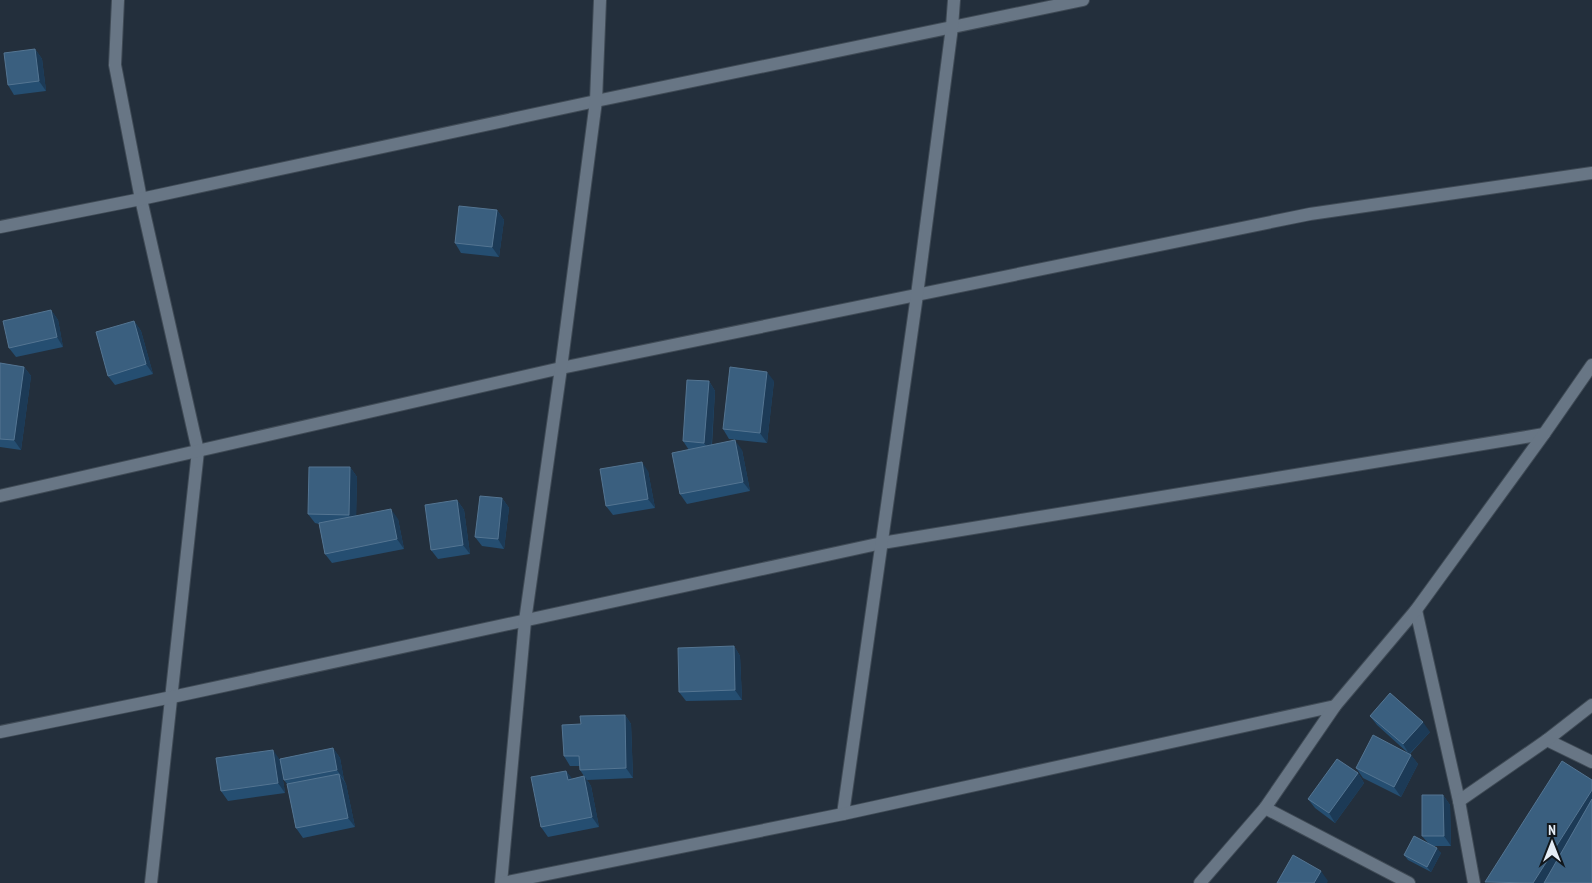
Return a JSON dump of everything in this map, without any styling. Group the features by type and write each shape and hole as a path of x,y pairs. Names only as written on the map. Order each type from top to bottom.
{"street":[{"path":"118,0 115,65 141,199 198,451 151,883"},
{"path":"600,0 596,101 525,621 502,883 843,814 1335,706"},
{"path":"843,814 917,295 954,0"},
{"path":"0,227 141,199 596,101 1083,0"},
{"path":"0,496 561,368 1310,214 1592,173"},
{"path":"1200,883 1264,808 1335,706 1416,610 1592,365"},
{"path":"0,732 172,697 882,543 1544,434"},
{"path":"1416,610 1459,801 1474,883"},
{"path":"1459,801 1547,740 1592,705"},
{"path":"1547,740 1592,762"},
{"path":"1264,808 1410,883"}],"building":[{"path":"35,49 39,81 8,85 4,53"},
{"path":"459,206 497,210 492,247 455,243"},
{"path":"51,310 57,337 9,348 3,321"},
{"path":"134,321 146,364 108,376 96,332"},
{"path":"0,363 24,367 14,440 0,439"},
{"path":"730,367 767,372 760,433 723,429"},
{"path":"687,380 709,381 704,443 683,441"},
{"path":"735,440 743,482 680,494 672,453"},
{"path":"642,462 648,499 606,506 600,469"},
{"path":"309,467 350,467 349,515 308,514"},
{"path":"480,496 502,498 498,539 475,537"},
{"path":"457,500 463,545 431,550 425,505"},
{"path":"391,509 397,539 325,554 319,523"},
{"path":"734,646 735,690 679,692 678,648"},
{"path":"1390,693 1423,722 1403,744 1370,716"},
{"path":"625,715 626,768 580,770 579,756 564,756 562,725 581,724 580,716"},
{"path":"1373,735 1411,755 1394,787 1356,768"},
{"path":"333,748 337,770 284,780 280,759"},
{"path":"273,750 278,783 221,791 216,758"},
{"path":"1337,759 1358,773 1329,813 1308,799"},
{"path":"1562,761 1592,780 1592,790 1533,883 1485,882"},
{"path":"566,771 568,780 584,776 592,817 541,827 531,777"},
{"path":"339,774 348,818 296,828 287,784"},
{"path":"1422,795 1443,795 1444,836 1422,836"},
{"path":"1592,799 1592,883 1544,883"},
{"path":"1414,836 1437,848 1427,867 1404,855"},
{"path":"1293,855 1321,871 1314,883 1277,883"}]}
